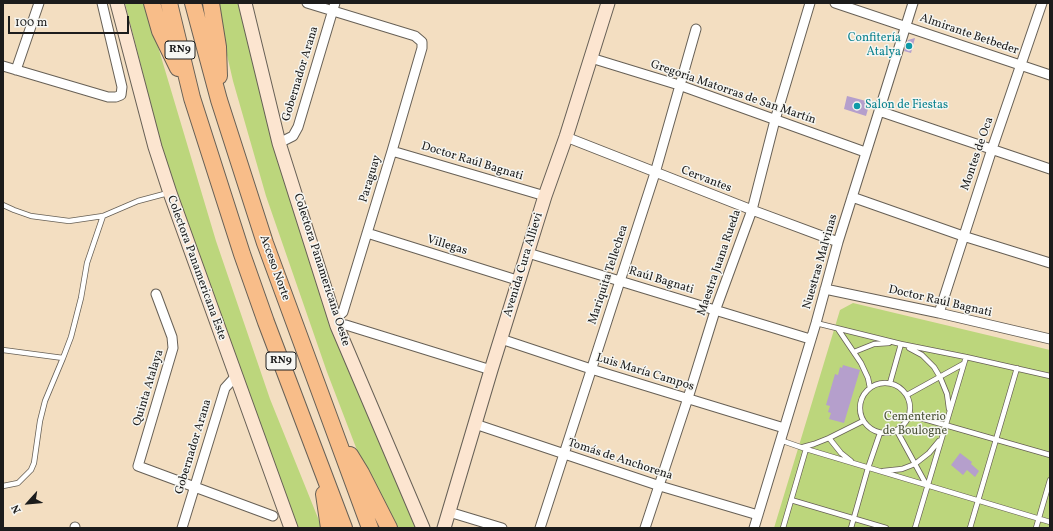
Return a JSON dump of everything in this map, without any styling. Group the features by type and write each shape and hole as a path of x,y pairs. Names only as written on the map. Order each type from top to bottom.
{"highway":[{"path":"152,3 160,31 192,98"},
{"name":"Acceso Norte","path":"169,3 192,98 242,254 266,322 344,528"},
{"name":"Acceso Norte","path":"193,3 219,100 265,243 370,528"},
{"path":"211,3 218,47 219,100"},
{"path":"331,425 361,473 389,528"},
{"path":"321,467 329,528"}],"street":[{"path":"16,70 39,3"},
{"path":"3,66 108,97 116,97 121,95 122,87 102,3"},
{"name":"Colectora Panamericana Este","path":"117,3 155,146 170,193 235,377 291,528"},
{"name":"Colectora Panamericana Oeste","path":"245,3 279,143 336,323 423,528"},
{"path":"307,3 334,7"},
{"name":"Avenida Cura Allievi","path":"444,528 545,196 566,137 608,3"},
{"name":"Maestra Juana Rueda","path":"645,528 660,486 715,311 752,210 775,120 810,3"},
{"name":"Almirante Betbeder","path":"835,3 1050,75"},
{"name":"Nuestras Malvinas","path":"754,528 816,323 865,152 913,3"},
{"name":"Montes de Oca","path":"939,313 992,149 1042,3"},
{"name":"Gobernador Arana","path":"279,143 293,136 296,132 334,7"},
{"name":"Paraguay","path":"334,7 415,36 422,42 422,48 392,151 343,312 336,323"},
{"name":"Mariquita Tellechea","path":"540,528 655,173 696,29"},
{"name":"Gregoria Matorras de San Martín","path":"591,58 679,85 865,152"},
{"path":"879,111 1050,169"},
{"name":"Cervantes","path":"566,137 655,173 838,242"},
{"name":"Doctor Raúl Bagnati","path":"392,151 545,196"},
{"path":"852,197 964,236 1050,263"},
{"name":"Villegas","path":"367,233 520,281"},
{"name":"Raúl Bagnati","path":"528,252 715,311 810,339"},
{"name":"Doctor Raúl Bagnati","path":"825,289 939,313 1050,339"},
{"name":"Quinta Atalaya","path":"156,294 172,337 173,348 138,466 194,488"},
{"path":"336,323 491,370"},
{"name":"Luis María Campos","path":"501,340 784,428"},
{"name":"Gobernador Arana","path":"182,528 225,388 235,377"},
{"name":"Tomás de Anchorena","path":"475,424 660,486 758,515"},
{"path":"194,488 273,516"},
{"path":"449,512 502,528"}],"lane":[{"path":"3,204 19,212 46,219 69,221 103,216 138,201 170,193"},
{"path":"3,486 18,483 31,470 34,462 40,421 45,401 71,337 81,298 87,263 103,216"},
{"path":"816,323 901,344 1050,376"},
{"path":"838,329 863,368 870,388"},
{"path":"854,352 874,344 884,343 901,344 922,355 934,367 940,377 947,394 949,412"},
{"path":"890,383 901,344"},
{"path":"3,350 63,358"},
{"path":"916,528 927,486 966,357"},
{"path":"907,395 963,364"},
{"path":"970,528 1017,368"},
{"path":"890,383 903,390 907,395 910,402 910,416 897,431 886,434 880,433 867,426 863,421 860,406 865,393 870,388 876,384 890,383"},
{"path":"910,416 1050,455"},
{"path":"804,448 829,438 863,421"},
{"path":"897,431 927,486"},
{"path":"851,528 868,468 880,433"},
{"path":"880,472 893,471 915,464 929,453 942,436"},
{"path":"829,438 841,453 855,464"},
{"path":"780,440 880,472 1050,522"},
{"path":"783,528 804,448"},
{"path":"1036,528 1050,480"},
{"path":"791,500 886,528"}],"green space":[{"path":"125,3 145,3 216,241 270,399 322,528 297,528 177,195 162,148"},
{"path":"215,3 242,3 290,188 420,528 393,528 370,484 327,372 266,196 233,81"},
{"name":"Cementerio de Boulogne","path":"853,303 1050,350 1050,528 774,528 840,310"}],"building":[{"name":"Confitería Atalya","path":"915,38 911,53 904,51 908,40"},
{"name":"Salon de Fiestas","path":"847,96 870,102 866,116 844,109"},
{"path":"843,365 860,370 844,423 829,419 831,413 828,412 830,406 826,405 835,374 838,375 840,367 842,368"},
{"path":"960,453 972,462 971,464 979,471 975,477 967,470 963,475 951,465"}],"place":[{"name":"Confitería Atalya","path":"909,46"},
{"name":"Salon de Fiestas","path":"857,106"}]}
